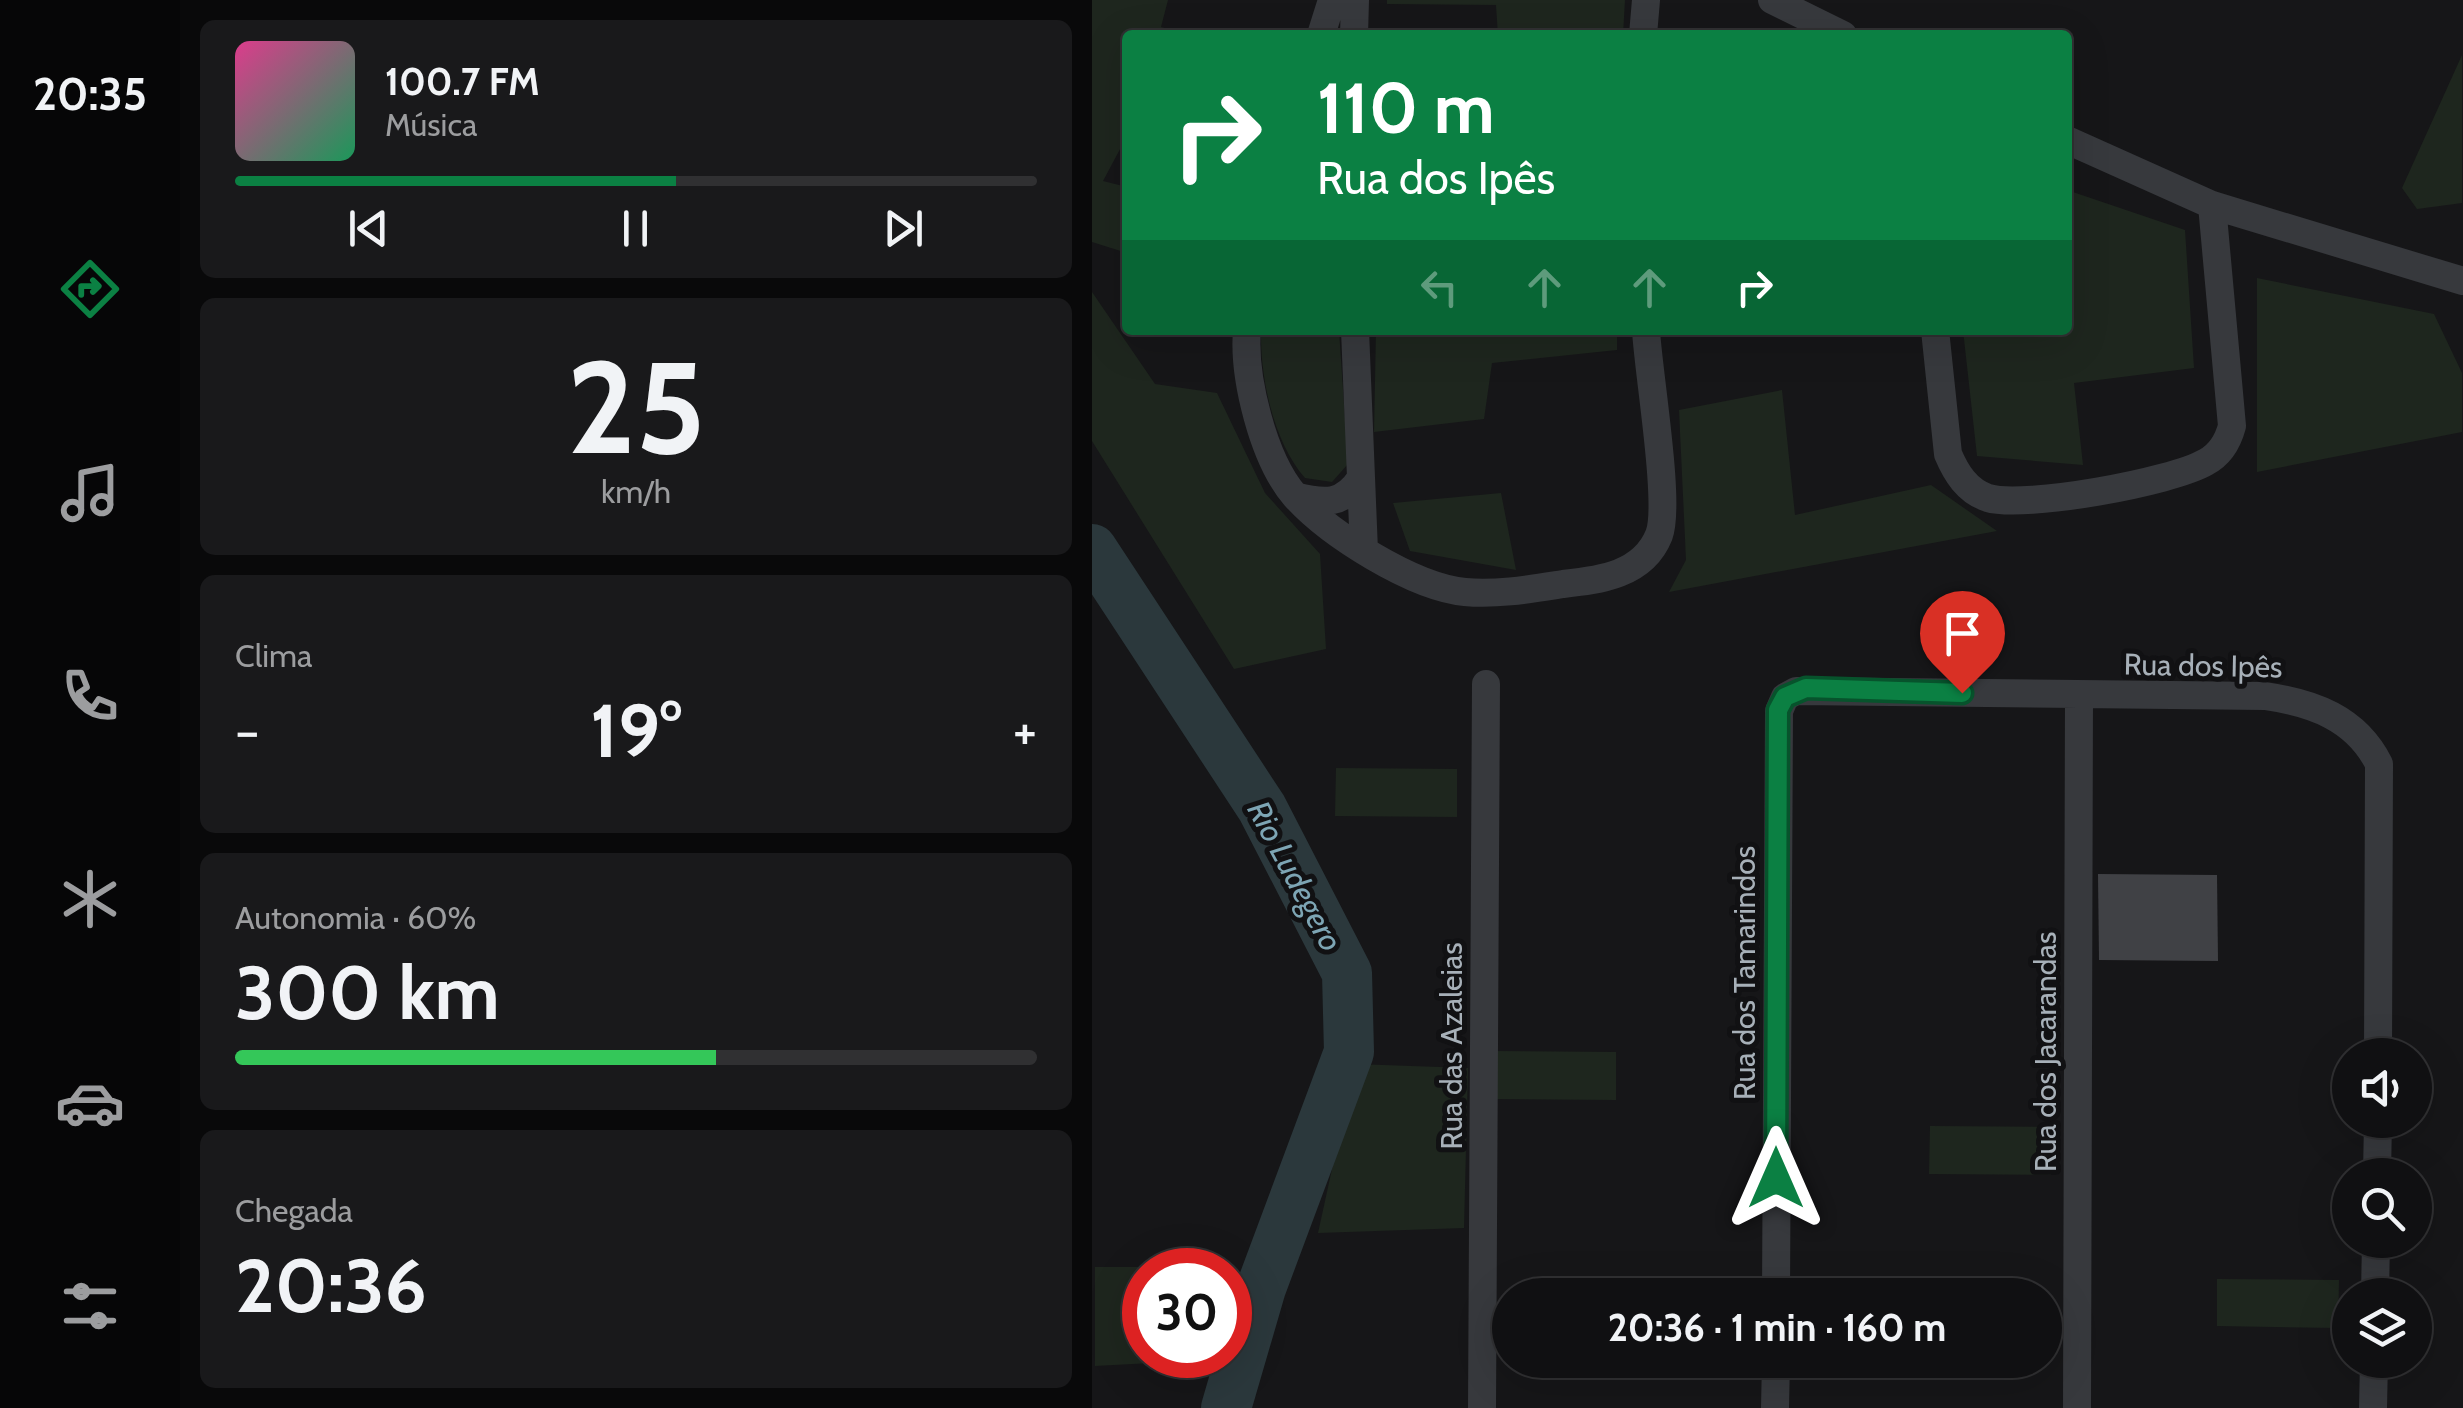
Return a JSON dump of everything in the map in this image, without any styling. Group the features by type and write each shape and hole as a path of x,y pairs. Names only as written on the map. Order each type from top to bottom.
{"street":[{"path":"1323,30 1332,0"},
{"path":"1354,0 1354,30"},
{"path":"1643,30 1646,0"},
{"path":"1772,0 1833,30"},
{"path":"2072,142 2212,205 2462,281"},
{"path":"1936,335 1948,454 1956,472 1985,497 2010,503 2038,502 2190,470 2222,449 2232,426 2212,205"},
{"path":"1247,335 1258,419 1294,495 1364,551 1406,575 1465,592 1606,578 1638,562 1659,535 1663,518 1646,335"},
{"path":"1355,335 1364,551"},
{"path":"1294,495 1316,502 1337,500 1350,495 1361,478"},
{"name":"Rua das Azaleias","path":"1482,1408 1486,684"},
{"name":"Rua dos Ipês","path":"1778,710 1785,697 1806,688 2079,696 2265,696 2295,700 2351,726 2370,745 2379,764 2382,804 2378,1038"},
{"name":"Rua dos Jacarandas","path":"2077,1408 2079,696"},
{"name":"Rua dos Tamarindos","path":"1776,1278 1778,710"},
{"path":"1776,1378 1776,1408"},
{"path":"2374,1378 2374,1408"}],"shaded area":[{"path":"1092,0 1168,0 1161,27 1172,30 1122,30 1122,145 1103,181 1122,186 1122,251 1092,242"},
{"path":"1387,0 1625,0 1623,30 1498,30 1496,5 1387,4"},
{"path":"2462,55 2462,203 2417,209 2402,188"},
{"path":"2072,192 2185,230 2194,368 2074,383 2083,465 1977,456 1964,335 2072,335"},
{"path":"2257,278 2434,314 2462,373 2462,432 2257,472"},
{"path":"1092,292 1155,384 1217,393 1265,493 1320,554 1326,649 1234,669 1092,441"},
{"path":"1261,335 1339,335 1348,464 1332,482 1305,478 1294,463 1277,427 1263,368"},
{"path":"1376,335 1617,335 1617,350 1492,363 1484,419 1374,432"},
{"path":"1782,390 1795,515 1931,485 1997,531 1669,592 1686,560 1679,410"},
{"path":"1501,493 1516,570 1410,551 1393,503"},
{"path":"1336,768 1457,769 1457,817 1335,816"},
{"path":"1494,1051 1616,1052 1616,1100 1494,1099"},
{"path":"1355,1064 1468,1068 1464,1228 1318,1233"},
{"path":"1930,1126 2051,1127 2051,1175 1929,1174"},
{"path":"1095,1267 1122,1267 1122,1365 1095,1366"},
{"path":"2217,1279 2332,1280 2332,1328 2217,1326"}],"building":[{"path":"2098,874 2217,875 2218,961 2099,960"}],"waterway":[{"name":"Rio Ludegero","path":"1092,549 1262,808 1347,973 1349,1052 1261,1288 1226,1408"}],"route":[{"path":"1776,1178 1778,710 1785,697 1806,688 1962,693"}]}
